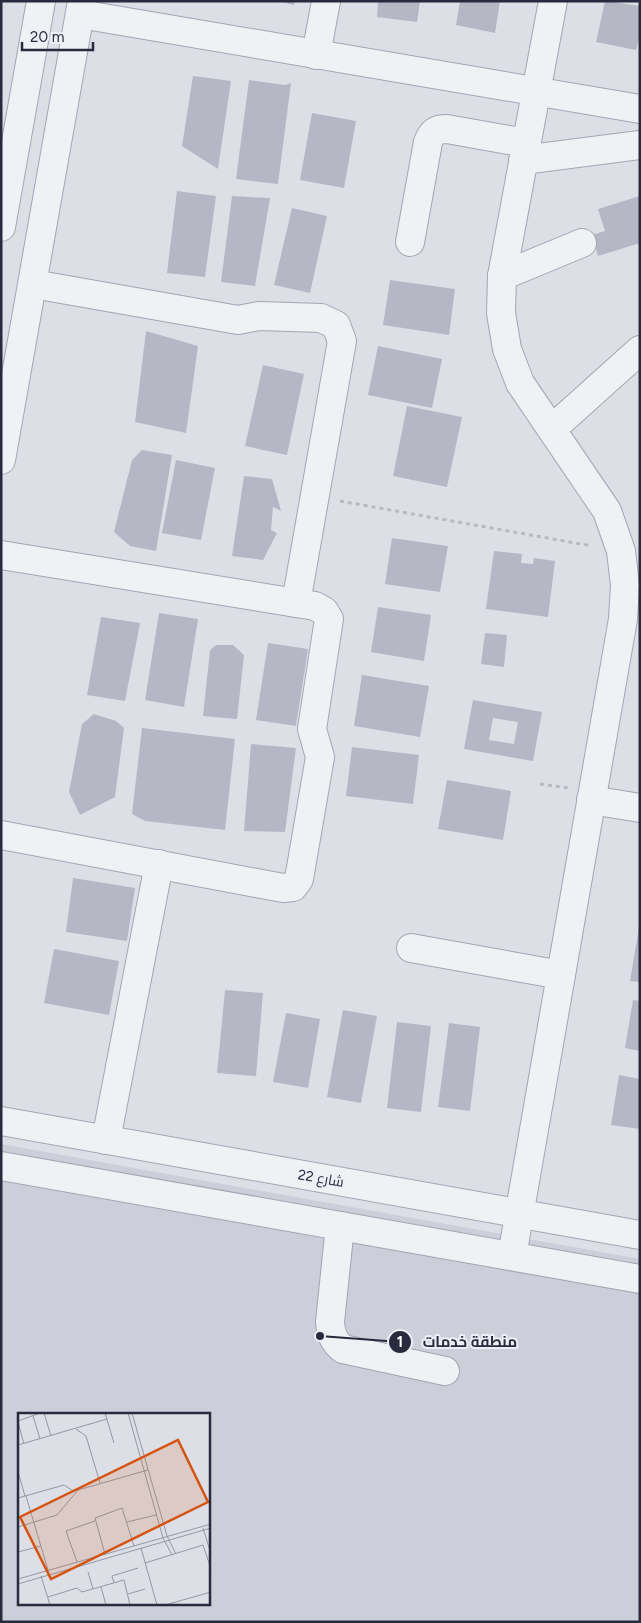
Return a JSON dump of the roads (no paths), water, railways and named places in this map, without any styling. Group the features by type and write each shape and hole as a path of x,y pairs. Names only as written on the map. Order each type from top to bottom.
{"street":[{"path":"1,227 41,1"},
{"path":"316,55 326,1"},
{"path":"512,1256 623,619 630,548 520,383 507,349 501,313 502,276 553,1"},
{"path":"1,460 81,8 316,55 640,109"},
{"path":"410,242 428,142 431,134 439,129 525,151 640,145"},
{"path":"502,276 582,243"},
{"path":"32,284 238,320 259,316 320,318 336,325 342,341 296,603"},
{"path":"552,429 640,350"},
{"path":"1,555 296,603 320,608 328,614 329,620 312,729 320,757 297,884 293,887 283,888 1,835"},
{"path":"591,800 640,808"},
{"path":"106,1140 159,864"},
{"path":"411,948 561,975"},
{"name":"شارع 22","path":"1,1121 640,1235"},
{"path":"1,1166 640,1279"},
{"path":"340,1226 330,1322 330,1332 335,1342 343,1349 445,1371"}],"place":[{"name":"منطقة خدمات","path":"320,1336"}]}
